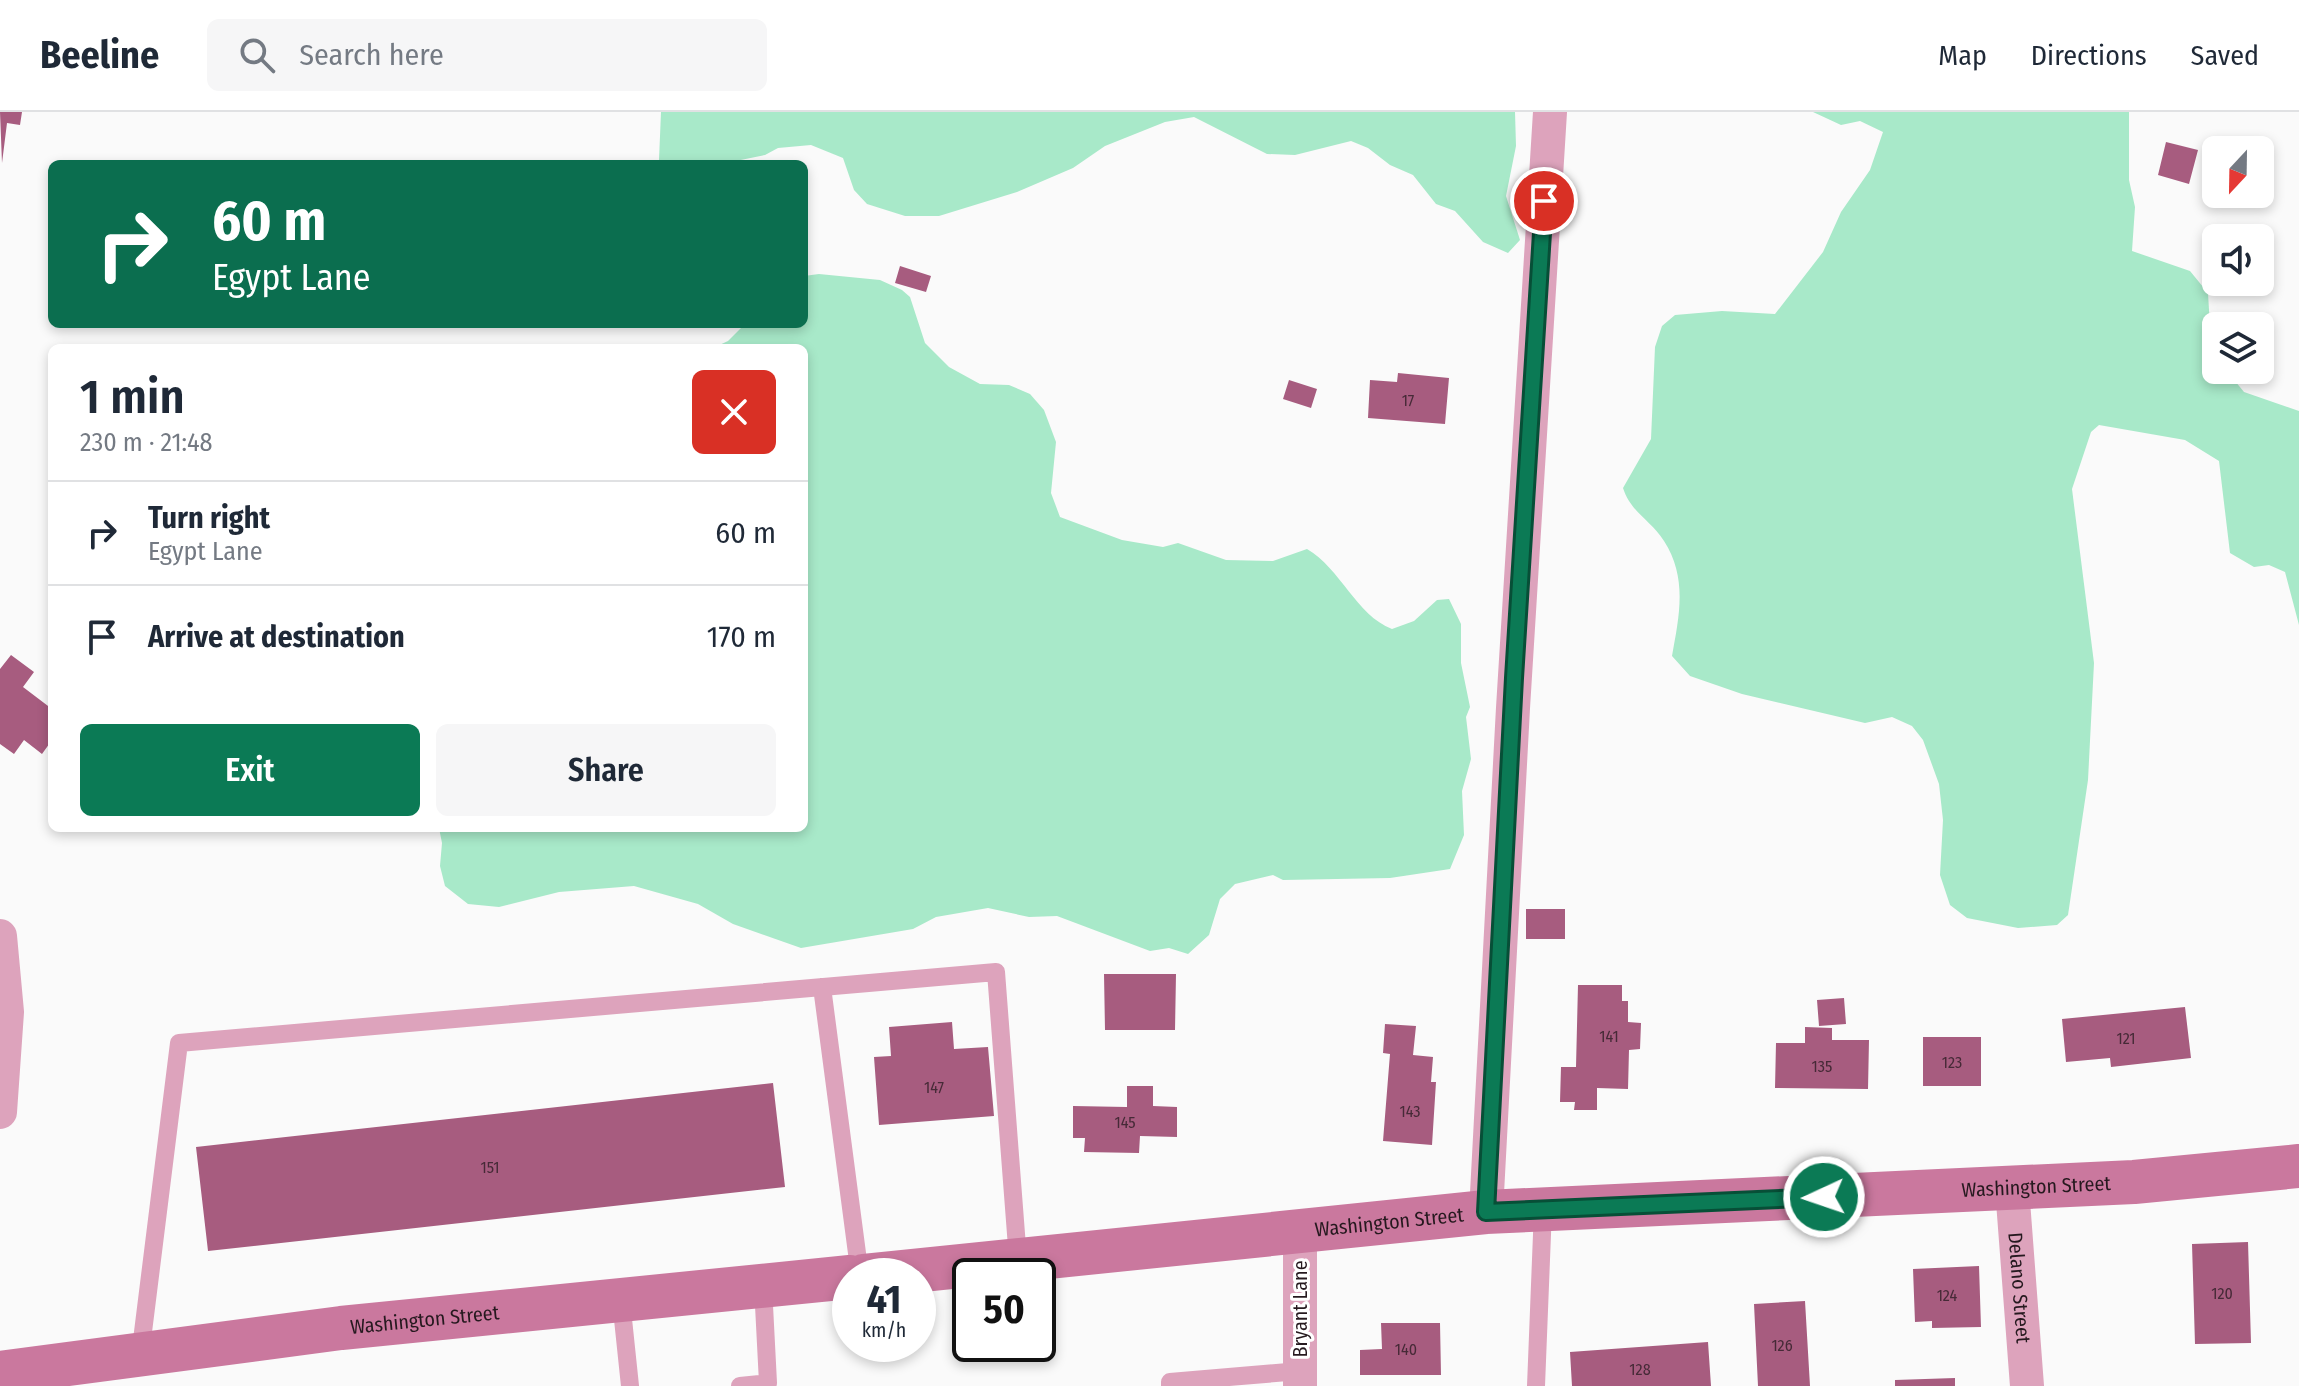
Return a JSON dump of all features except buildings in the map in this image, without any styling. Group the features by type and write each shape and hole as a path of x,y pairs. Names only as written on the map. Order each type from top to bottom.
{"main road":[{"name":"Washington Street","path":"1038,1258 1486,1212 2134,1182 2299,1166"},
{"name":"Washington Street","path":"0,1373 341,1328 832,1279"}],"street":[{"path":"1486,1212 1515,661 1550,112"},
{"path":"0,936 7,1012 0,1112"},
{"name":"Delano Street","path":"2012,1188 2027,1386"},
{"name":"Bryant Lane","path":"1300,1232 1300,1379"}],"lane":[{"path":"140,1356 179,1043 996,972 1018,1258"},
{"path":"822,987 860,1258"},
{"path":"1536,1386 1543,1209"},
{"path":"740,1386 768,1383 763,1286"},
{"path":"621,1300 630,1386"},
{"path":"1170,1386 1170,1382 1300,1379"}],"green space":[{"path":"661,112 1515,112 1516,146 1506,196 1520,240 1508,253 1483,242 1455,211 1436,204 1413,175 1351,141 1295,155 1267,154 1194,117 1165,122 1105,146 1073,168 1017,192 939,216 905,216 867,204 854,190 843,158 811,145 778,148 765,155 741,160 659,160"},
{"path":"1813,112 2129,112 2129,180 2135,207 2132,251 2190,271 2202,286 2202,296 2208,296 2209,312 2202,312 2202,384 2237,384 2244,392 2299,411 2299,625 2285,572 2269,565 2254,567 2230,553 2219,461 2185,440 2099,425 2091,432 2072,489 2094,663 2088,780 2068,915 2057,925 2018,928 1967,918 1950,905 1940,875 1943,820 1939,784 1923,740 1912,726 1892,717 1865,723 1742,694 1690,676 1672,656 1680,598 1672,555 1653,527 1631,504 1623,488 1651,439 1655,347 1662,326 1675,315 1722,311 1775,314 1823,252 1841,212 1870,170 1883,132 1860,121 1841,125"},
{"path":"808,275 880,280 902,290 910,297 925,343 949,367 980,384 1009,385 1030,394 1044,410 1056,442 1051,493 1060,517 1122,540 1163,547 1178,543 1226,560 1273,561 1307,549 1330,568 1368,613 1392,629 1414,621 1437,600 1449,599 1461,624 1461,663 1470,707 1466,717 1471,759 1462,791 1464,835 1450,869 1390,878 1283,880 1273,875 1235,884 1220,899 1209,935 1188,954 1169,948 1150,951 1057,916 1029,917 988,908 936,917 913,929 801,948 733,924 698,904 634,886 559,892 499,907 468,904 445,886 440,866 440,832 808,832 808,344 722,344 741,328 808,328"}],"route":[{"path":"1544,201 1514,678 1486,1212 1824,1197"}]}
